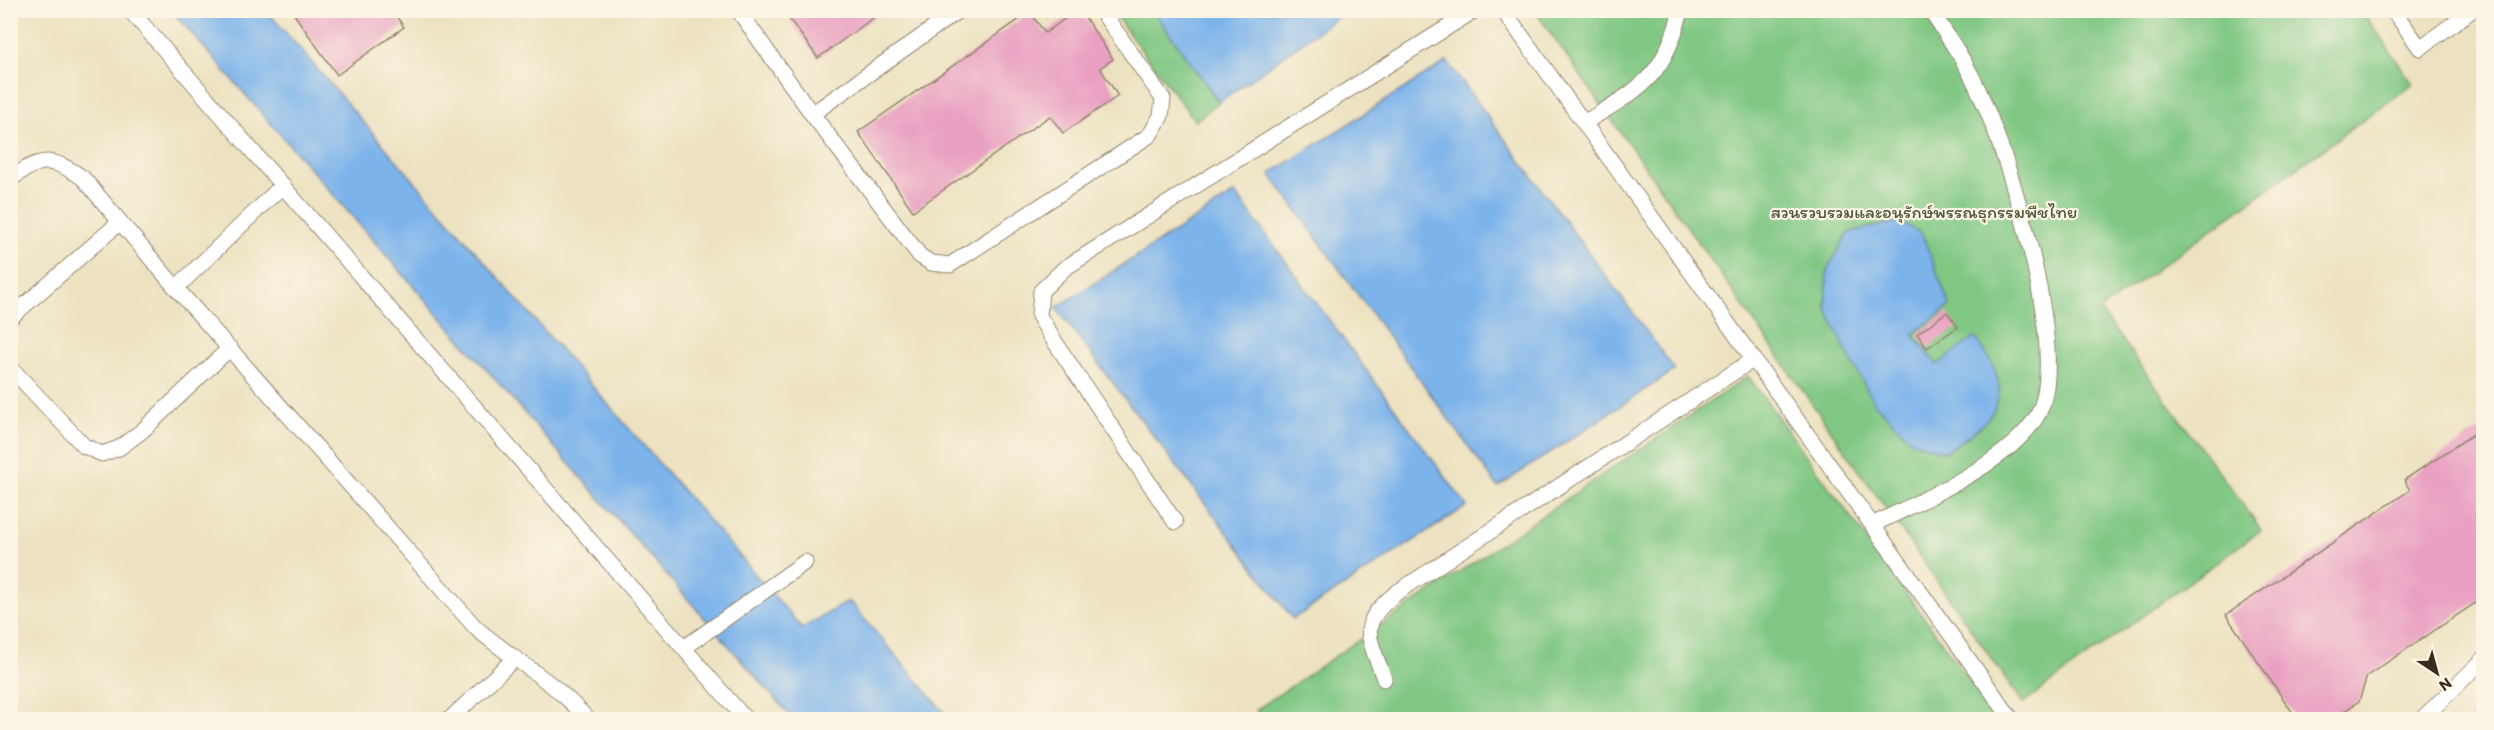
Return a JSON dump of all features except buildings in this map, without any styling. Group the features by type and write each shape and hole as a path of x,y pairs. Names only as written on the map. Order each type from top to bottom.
{"lane":[{"path":"130,10 746,720"},
{"path":"738,10 812,114 920,256 931,263 950,265 1150,135 1161,116 1163,99 1101,10"},
{"path":"812,114 959,10"},
{"path":"1175,522 1053,339 1040,316 1041,291 1065,268 1475,10"},
{"path":"1503,10 2012,720"},
{"path":"1584,123 1637,90 1652,75 1666,56 1681,10"},
{"path":"1872,525 1938,491 2001,453 2024,435 2038,415 2047,392 2048,371 2038,282 2013,181 1981,94 1956,47 1930,10"},
{"path":"2393,10 2420,48 2472,10"},
{"path":"10,180 27,166 43,160 63,164 83,178 176,288 476,628 546,679 588,720"},
{"path":"176,288 283,185"},
{"path":"10,318 120,222"},
{"path":"10,367 84,446 102,453 119,448 142,431 230,348"},
{"path":"1384,679 1369,637 1368,624 1376,609 1396,592 1754,359"},
{"path":"684,648 805,562"},
{"path":"449,720 516,658"},
{"path":"2421,720 2484,659"}],"green space":[{"path":"1112,11 1153,11 1219,102 1195,121"},
{"name":"สวนรวบรวมและอนุรักษ์พรรณธุกรรมพืชไทย","path":"1535,11 2362,11 2413,84 2100,310 2261,530 2023,703"},
{"path":"1748,376 1998,719 1263,720 1256,710"}],"water":[{"path":"172,11 267,11 802,628 849,601 950,719 793,719"},
{"path":"1153,11 1346,11 1219,102"},
{"path":"1447,61 1675,370 1498,487 1270,174"},
{"path":"1235,193 1467,506 1293,619 1056,308"},
{"path":"1898,221 1922,234 1950,306 1913,334 1937,365 1975,337 1996,375 1999,390 1997,403 1990,416 1945,452 1913,442 1875,404 1846,351 1826,307 1827,270 1848,233"}]}
